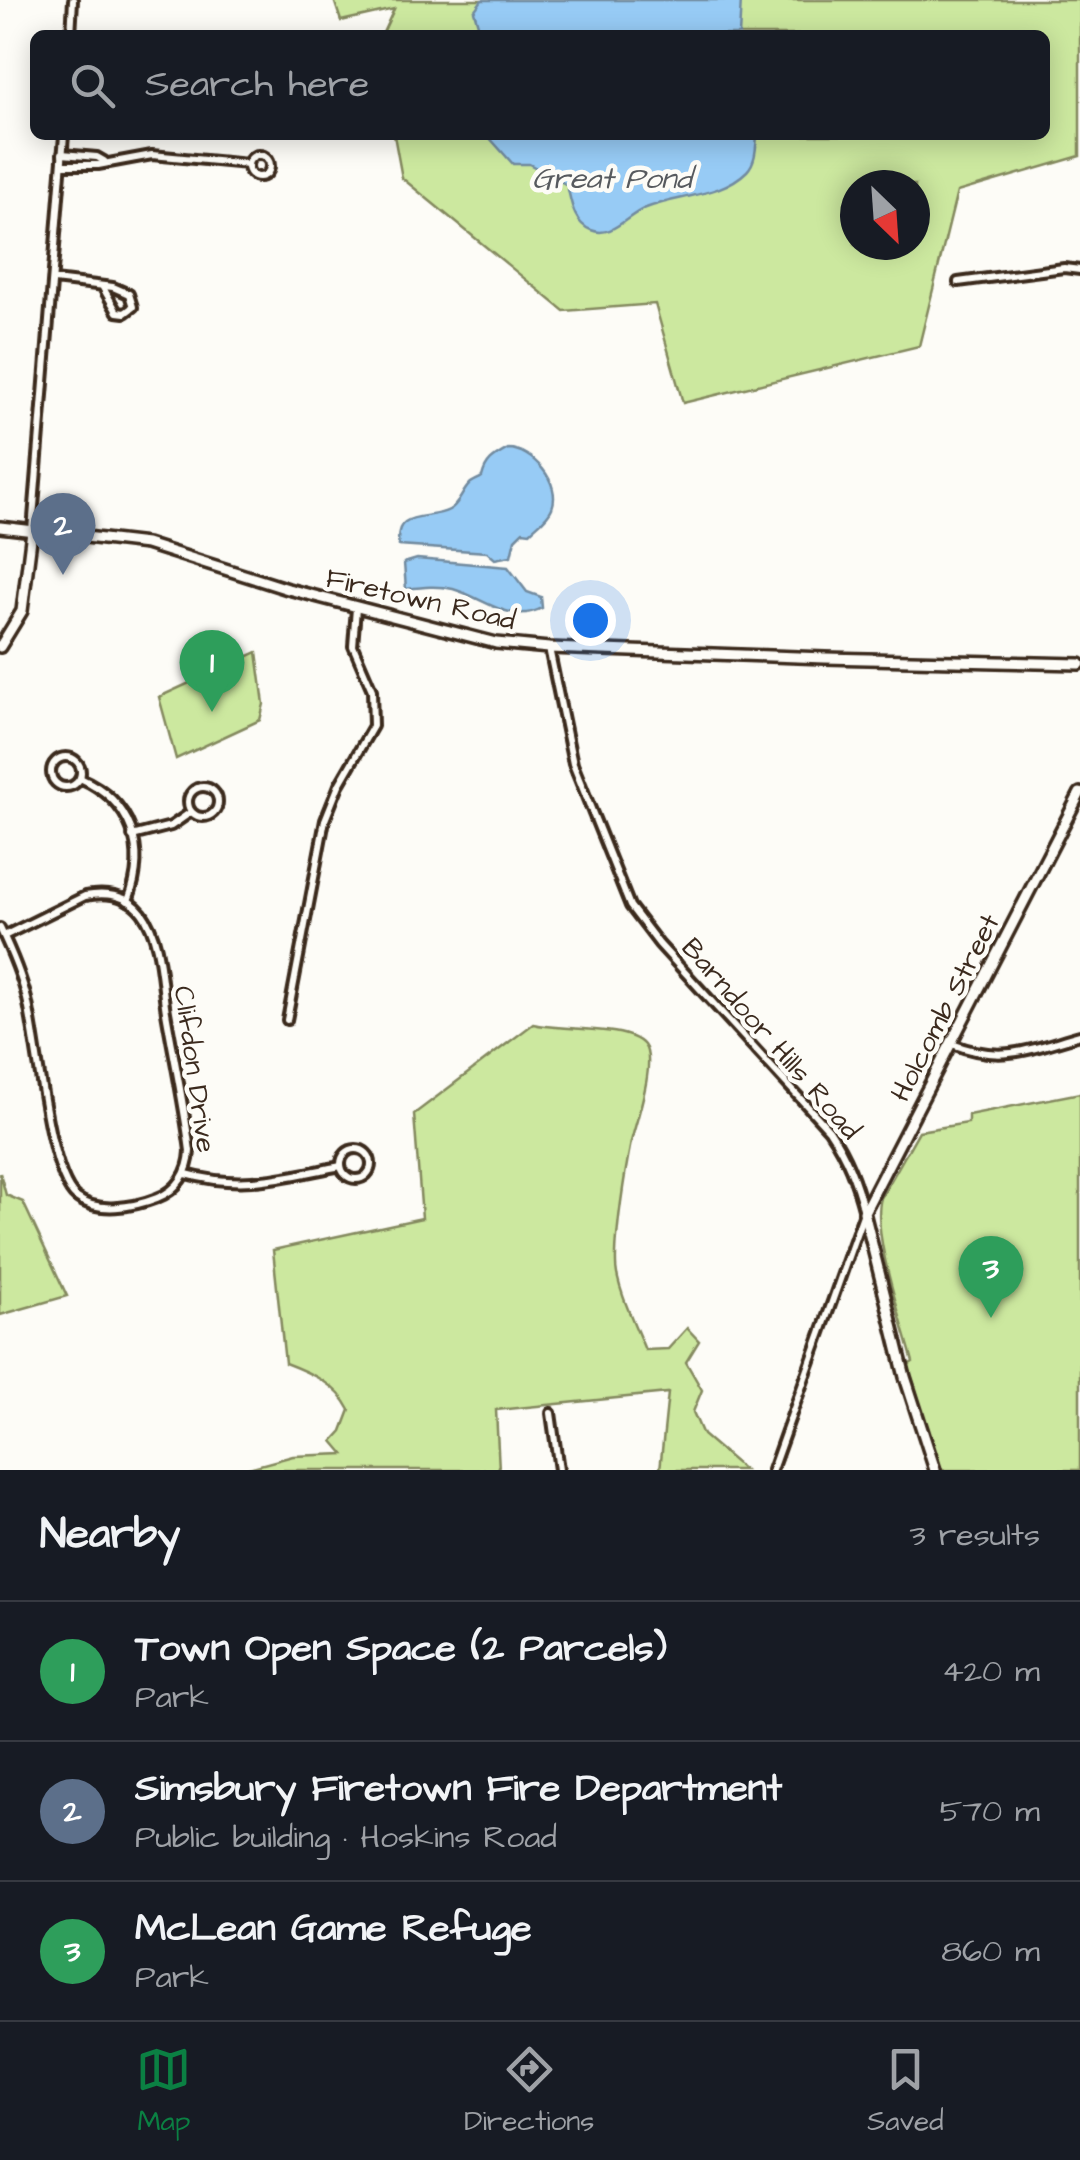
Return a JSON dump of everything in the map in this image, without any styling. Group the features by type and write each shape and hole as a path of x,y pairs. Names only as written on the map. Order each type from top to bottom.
{"street":[{"path":"70,30 73,0"},
{"path":"0,647 22,611 63,140"},
{"path":"62,154 105,161"},
{"path":"62,165 152,156 248,164"},
{"path":"958,282 1064,268 1080,270"},
{"path":"54,280 102,286 129,294 133,307 125,313 117,312 102,286"},
{"name":"Firetown Road","path":"0,527 146,544 356,608 471,638 549,648 1080,664"},
{"path":"287,1020 325,820 339,785 373,726 372,690 352,646 356,608"},
{"name":"Barndoor Hills Road","path":"549,648 574,764 630,906 659,944 829,1130 847,1156 905,1377 934,1470"},
{"path":"71,758 80,768 80,778 73,786 62,787 54,782 52,768 57,760 71,758"},
{"path":"4,936 85,896 106,893 128,901 138,868 126,815 109,794 80,778"},
{"path":"205,787 214,792 218,801 212,814 203,817 190,812 187,802 195,789 205,787"},
{"name":"Holcomb Street","path":"772,1470 864,1212 1080,793"},
{"path":"132,836 171,826 190,812"},
{"name":"Clifdon Drive","path":"0,928 27,997 56,1156 69,1188 76,1197 96,1206 116,1206 161,1196 186,1174 190,1154 150,928 137,907 128,901"},
{"path":"952,1044 992,1056 1080,1035"},
{"path":"360,1149 371,1160 367,1174 359,1178 350,1177 341,1166 343,1156 350,1150 360,1149"},
{"path":"186,1174 241,1183 341,1166"},
{"path":"551,1413 559,1470"}],"green space":[{"path":"334,0 1080,0 1080,156 957,192 919,346 683,403 655,304 564,311 402,178 395,140 1050,140 1050,30 384,30 394,9 341,21"},
{"path":"257,652 264,704 260,720 176,759 159,697"},
{"path":"533,1024 609,1031 644,1045 647,1078 631,1142 619,1220 619,1284 645,1350 668,1349 687,1328 699,1341 686,1362 702,1390 693,1412 703,1435 744,1470 660,1470 668,1393 496,1410 499,1470 241,1470 293,1456 344,1454 333,1441 342,1431 350,1410 345,1401 322,1380 285,1363 273,1250 422,1218 414,1114"},
{"path":"1080,1093 1080,1470 941,1470 908,1365 913,1362 880,1233 881,1198 919,1131 968,1123 968,1115"},
{"path":"0,1173 6,1195 23,1202 67,1296 0,1315"}],"water":[{"path":"482,0 741,0 739,30 480,30 474,11"},
{"name":"Great Pond","path":"492,140 756,140 752,163 737,180 712,191 646,208 613,229 599,232 585,227 577,217 567,185 529,164 513,164"},
{"path":"508,449 526,455 543,469 554,498 545,518 515,539 511,556 495,559 487,552 399,546 401,526 414,518 453,508 470,484 482,477 491,460"},
{"path":"417,559 508,567 527,592 541,597 542,608 508,612 453,589 406,589 404,563"}],"place":[{"name":"Simsbury Firetown Fire Department","path":"63,575"},
{"name":"Town Open Space (2 Parcels)","path":"212,712"},
{"name":"McLean Game Refuge","path":"991,1318"}]}
